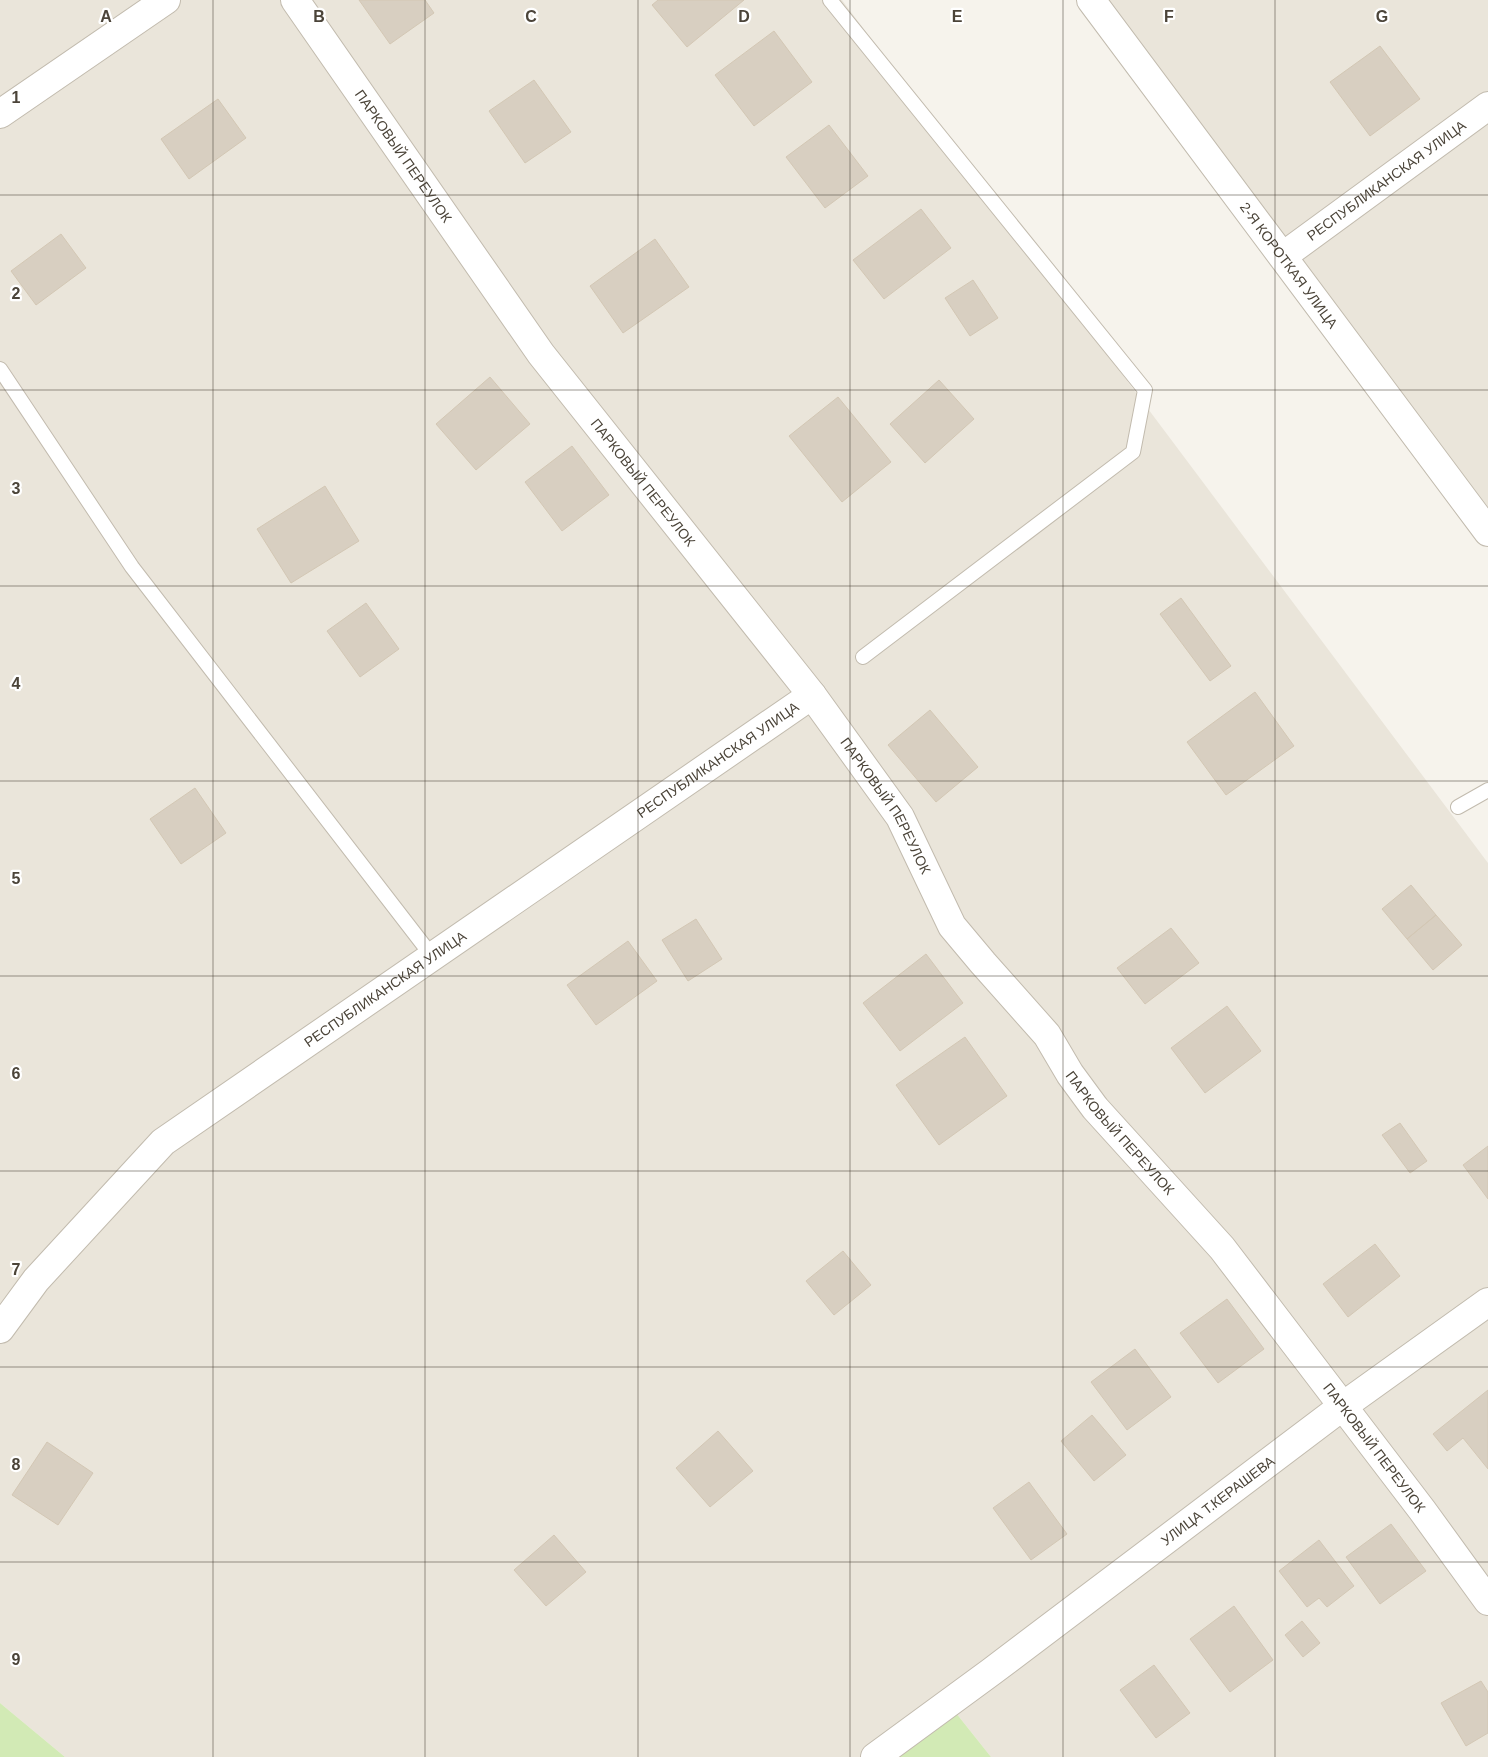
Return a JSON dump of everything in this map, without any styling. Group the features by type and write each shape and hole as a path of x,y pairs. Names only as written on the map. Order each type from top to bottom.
{"street":[{"path":"0,114 166,0"},
{"name":"ПАРКОВЫЙ ПЕРЕУЛОК","path":"295,0 541,354 812,695 900,817 952,926 1047,1035 1070,1074 1095,1108 1222,1248 1422,1510 1488,1601"},
{"name":"2-Я КОРОТКАЯ УЛИЦА","path":"1090,0 1488,532"},
{"name":"РЕСПУБЛИКАНСКАЯ УЛИЦА","path":"1283,256 1488,106"},
{"name":"РЕСПУБЛИКАНСКАЯ УЛИЦА","path":"0,1329 36,1280 163,1142 812,695"},
{"name":"УЛИЦА Т.КЕРАШЕВА","path":"874,1757 1343,1406 1488,1302"}],"lane":[{"path":"830,0 1145,390 1133,452 863,657"},
{"path":"0,369 132,567 432,956"},
{"path":"1458,807 1488,790"}],"shaded area":[{"path":"0,0 842,0 1488,863 1488,1757 991,1757 948,1703 875,1757 65,1757 0,1703"},
{"path":"1091,0 1488,0 1488,532"}],"green space":[{"path":"0,1703 65,1757 0,1757"},
{"path":"948,1703 991,1757 875,1757"}],"building":[{"path":"359,0 425,0 434,13 390,44"},
{"path":"658,0 744,0 687,47 652,5"},
{"path":"774,31 812,82 754,126 715,75"},
{"path":"1380,46 1420,99 1370,136 1330,82"},
{"path":"534,80 571,132 525,163 489,111"},
{"path":"218,99 246,138 189,179 161,139"},
{"path":"829,125 868,176 825,208 786,157"},
{"path":"921,209 951,248 884,299 853,260"},
{"path":"61,234 86,268 36,305 11,271"},
{"path":"655,239 689,287 623,333 590,286"},
{"path":"973,280 998,318 970,336 945,298"},
{"path":"490,377 530,424 476,470 436,424"},
{"path":"939,380 974,419 925,463 890,424"},
{"path":"838,397 891,462 842,502 789,436"},
{"path":"572,446 609,495 562,531 525,482"},
{"path":"325,486 359,541 291,583 257,529"},
{"path":"1181,598 1231,666 1210,681 1160,614"},
{"path":"366,603 399,649 360,677 327,631"},
{"path":"1255,692 1294,746 1226,795 1187,742"},
{"path":"930,710 978,767 936,802 888,745"},
{"path":"195,788 226,833 181,864 150,819"},
{"path":"1411,885 1436,915 1407,939 1382,909"},
{"path":"1436,915 1462,945 1433,970 1407,939"},
{"path":"696,919 722,959 688,981 662,940"},
{"path":"1171,928 1199,963 1145,1004 1117,968"},
{"path":"628,941 657,981 596,1025 567,985"},
{"path":"926,954 963,1003 900,1051 863,1003"},
{"path":"1227,1006 1261,1051 1205,1093 1171,1048"},
{"path":"965,1037 1007,1096 939,1145 896,1085"},
{"path":"1400,1123 1427,1161 1410,1173 1382,1135"},
{"path":"1488,1146 1488,1199 1463,1165"},
{"path":"1375,1244 1400,1276 1348,1317 1323,1284"},
{"path":"843,1251 871,1285 834,1315 806,1281"},
{"path":"1227,1299 1264,1349 1218,1383 1180,1333"},
{"path":"1135,1349 1171,1397 1127,1430 1091,1382"},
{"path":"1488,1390 1488,1469 1463,1438 1447,1451 1433,1434"},
{"path":"1092,1415 1126,1455 1094,1481 1061,1441"},
{"path":"718,1431 753,1471 710,1507 676,1468"},
{"path":"47,1442 93,1473 58,1525 12,1495"},
{"path":"1029,1482 1067,1534 1031,1560 993,1508"},
{"path":"1391,1524 1426,1571 1380,1604 1346,1557"},
{"path":"554,1535 586,1572 546,1606 514,1570"},
{"path":"1319,1540 1354,1586 1327,1607 1319,1598 1307,1607 1279,1571"},
{"path":"1234,1606 1273,1660 1230,1692 1190,1639"},
{"path":"1302,1621 1320,1643 1303,1657 1285,1635"},
{"path":"1154,1665 1190,1713 1156,1738 1120,1690"},
{"path":"1481,1681 1488,1692 1488,1733 1466,1746 1441,1703"}]}
